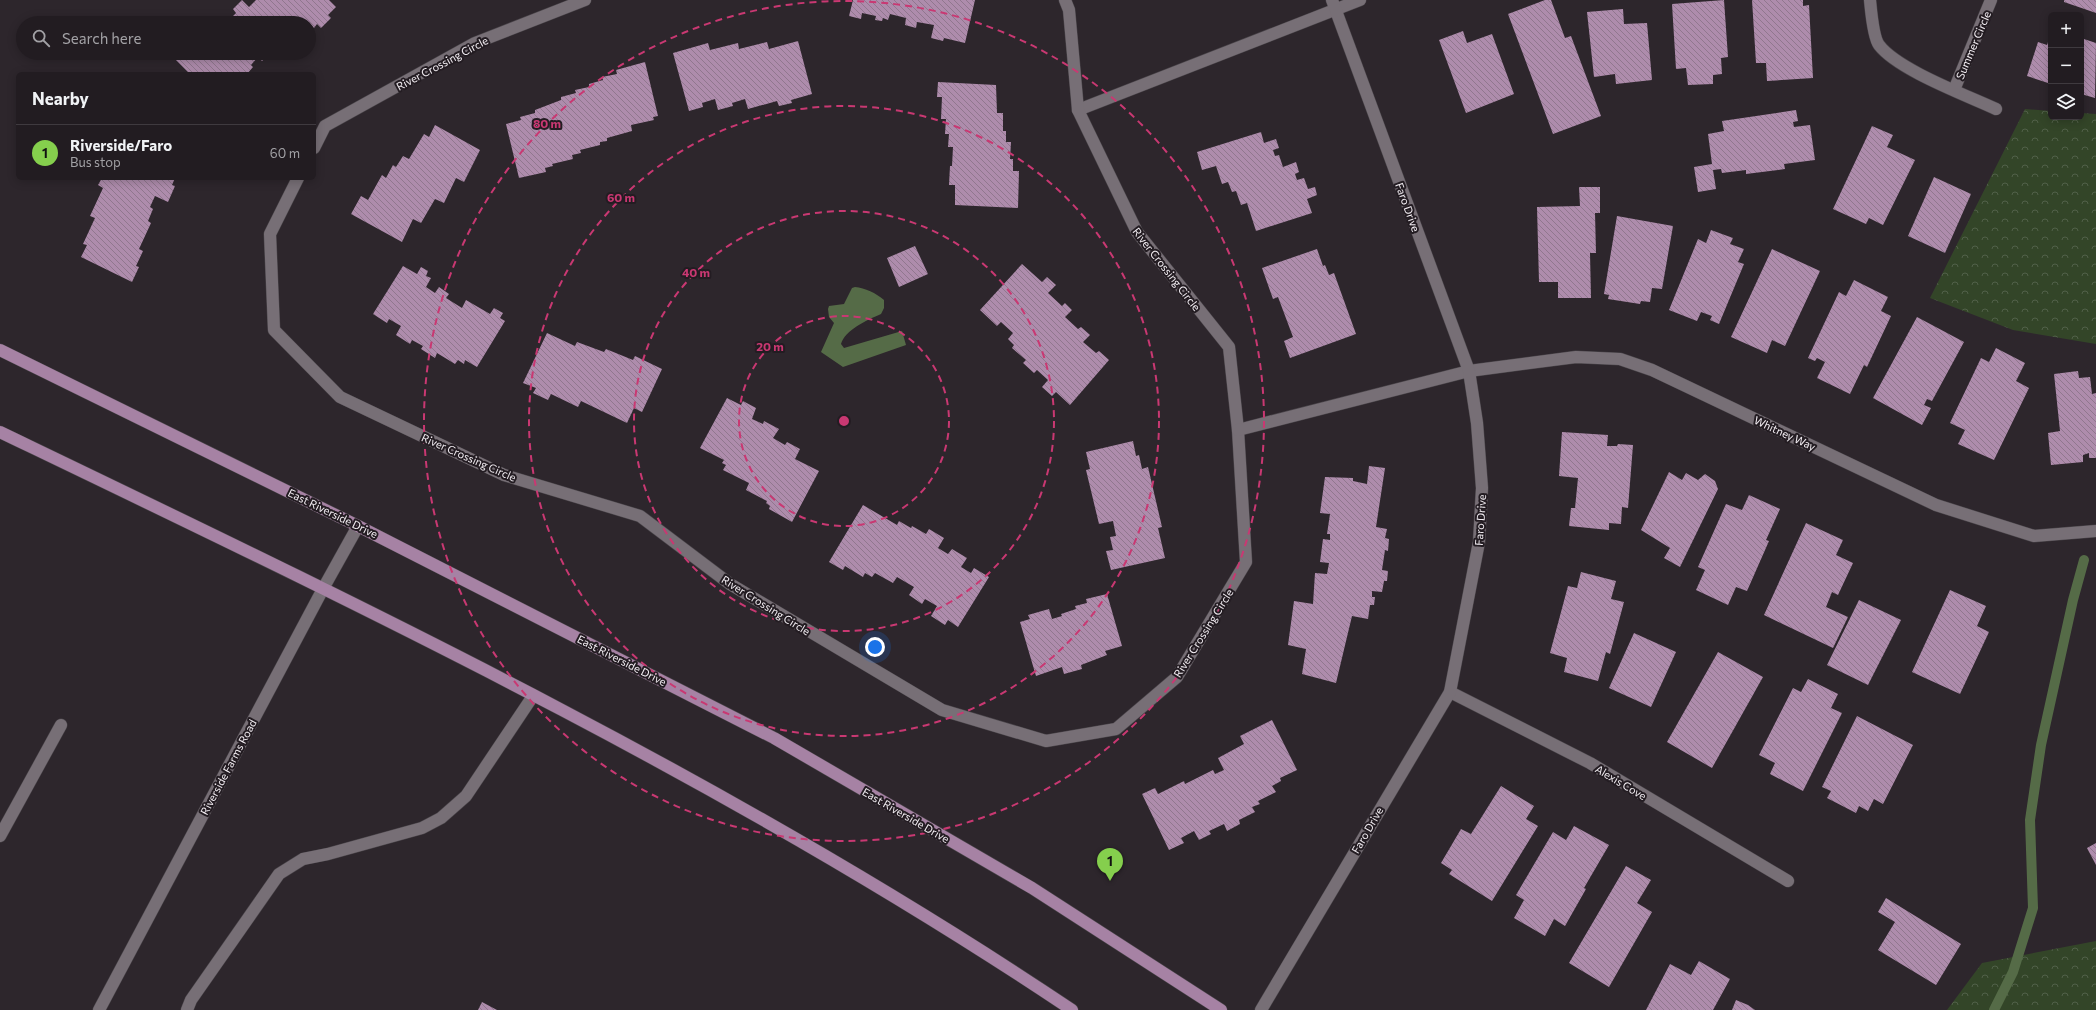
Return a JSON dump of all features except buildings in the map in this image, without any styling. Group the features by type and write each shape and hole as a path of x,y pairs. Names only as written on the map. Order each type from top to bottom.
{"main road":[{"name":"East Riverside Drive","path":"0,350 358,526 774,738 1032,888 1221,1010"},
{"path":"0,432 324,587 716,792 982,950 1072,1010"}],"street":[{"name":"River Crossing Circle","path":"316,144 325,126 468,47 585,0"},
{"name":"River Crossing Circle","path":"297,180 270,234 274,330 340,397 504,475 640,516 730,584 942,710 1046,741 1116,728 1178,677 1246,562 1238,430 1229,347 1137,232 1078,110 1069,10 1065,0"},
{"path":"1078,110 1334,5 1360,0"},
{"name":"Summer Circle","path":"1870,0 1871,13 1878,44 1903,65 1996,109"},
{"name":"Summer Circle","path":"1954,90 1991,0"},
{"name":"Faro Drive","path":"1261,1010 1450,692 1480,534 1482,488 1477,423 1469,372 1334,5"},
{"name":"Whitney Way","path":"1469,372 1576,357 1620,359 1652,370 1936,505 2034,536 2096,531"},
{"path":"1238,430 1469,372"},
{"name":"Riverside Farms Road","path":"98,1010 358,526"},
{"name":"Alexis Cove","path":"1450,692 1590,763 1788,881"},
{"path":"187,1010 191,1000 279,874 303,859 328,854 422,828 441,818 466,796 533,696"},
{"path":"0,836 61,725"}],"green space":[{"path":"2025,109 2048,111 2048,120 2084,120 2084,113 2096,114 2096,344 2013,330 1930,298"},
{"path":"2096,941 2096,1010 1947,1010 1982,963"}],"shaded area":[{"path":"855,287 874,293 881,297 884,300 884,308 881,314 857,326 847,334 841,344 844,348 902,331 906,345 843,367 821,352 834,323 829,317 829,306 844,304 852,288"}],"waterway":[{"path":"1994,1010 2013,972 2033,908 2030,820 2041,745 2073,600 2084,560"}],"place":[{"name":"Riverside/Faro","path":"1110,881"}]}
